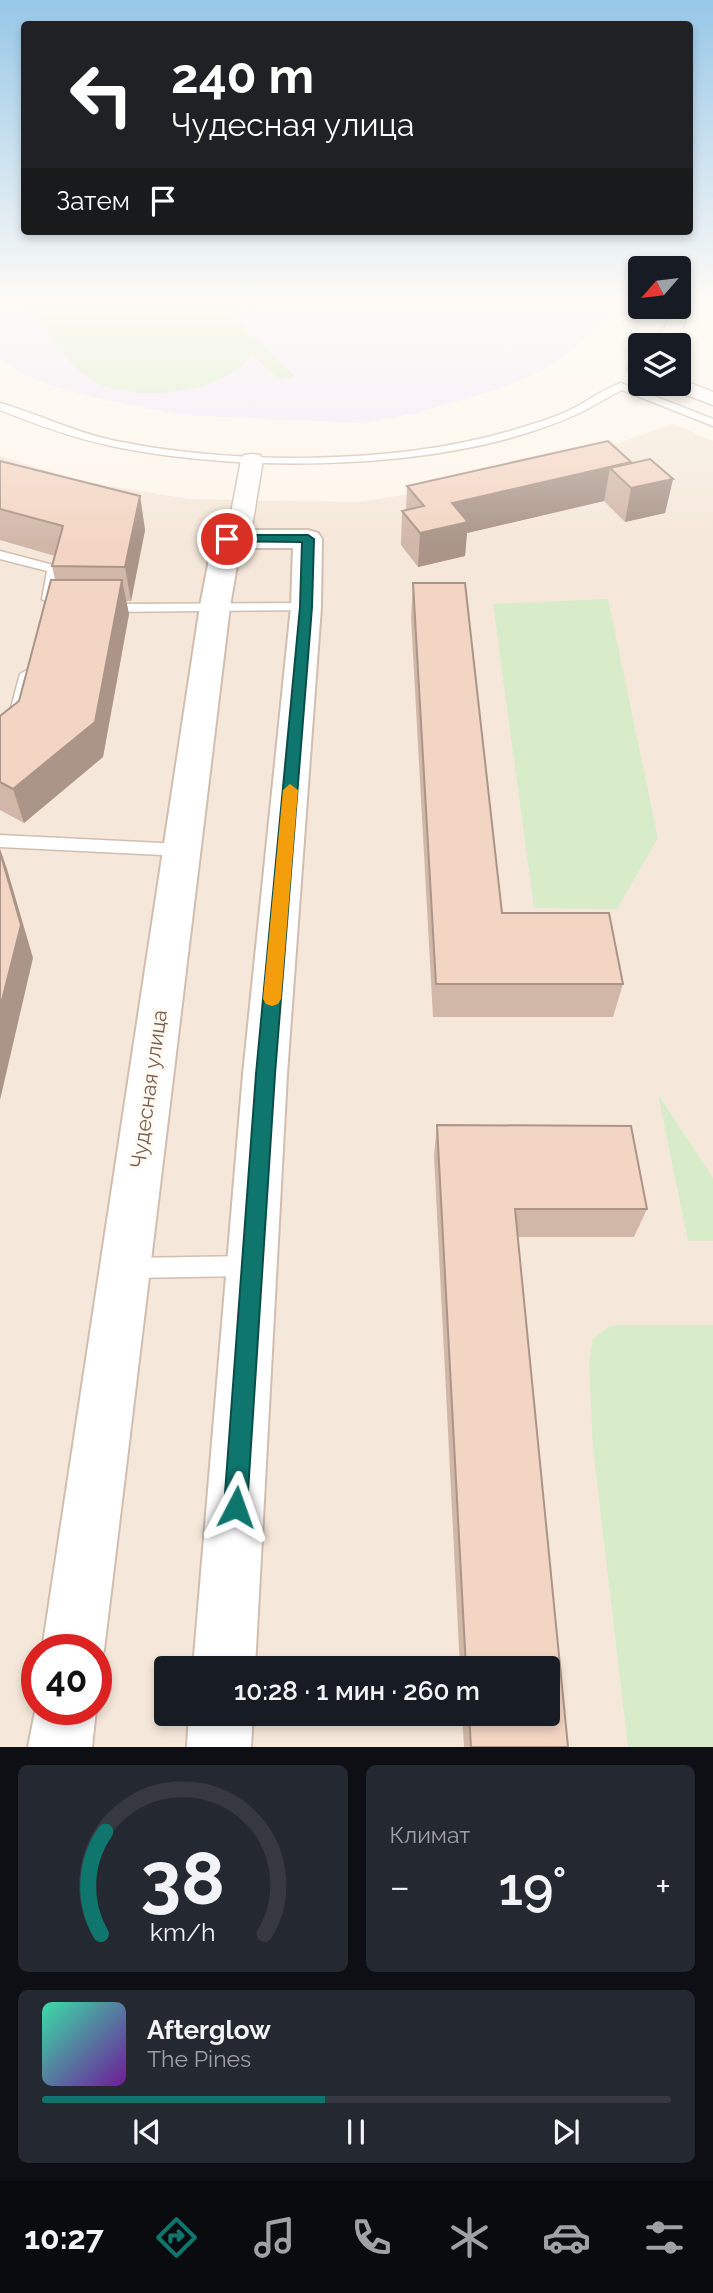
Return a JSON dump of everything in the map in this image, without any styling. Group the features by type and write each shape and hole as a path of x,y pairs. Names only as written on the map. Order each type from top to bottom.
{"street":[{"path":"691,390 713,399"},
{"name":"Чудесная улица","path":"75,1634 215,606 227,539 238,539 252,460"},
{"path":"226,1656 265,1074 306,607 308,539 238,539"},
{"path":"60,1747 63,1725"},
{"path":"219,1747 220,1726"}],"lane":[{"path":"0,406 49,426 116,444 192,456 252,460 360,458 425,451 486,439 540,424 587,406 621,386 713,423"},
{"path":"0,555 53,569 46,608 59,608"},
{"path":"98,608 306,607"},
{"path":"0,737 12,728 31,661"},
{"path":"0,841 182,850"},
{"path":"125,1268 252,1265"}],"shaded area":[{"path":"40,382 516,382 417,413 363,423 181,415 96,398"},
{"path":"673,424 713,441 713,1747 0,1747 0,456 80,481 189,499 359,502 523,476"}],"green space":[{"path":"95,382 213,382 174,392 150,393 105,386"},
{"path":"608,599 658,838 617,909 534,908 493,604"},
{"path":"658,1094 713,1178 713,1241 688,1241"},
{"path":"713,1325 713,1747 628,1747 593,1448 589,1362 593,1339 608,1327"}],"building":[{"path":"608,441 631,462 452,503 468,522 420,533 402,511 424,506 407,486"},
{"path":"650,459 673,479 631,488 610,468"},
{"path":"0,461 140,496 125,567 52,566 63,526 0,509"},
{"path":"51,580 122,580 95,722 13,789 0,782 0,716 19,701"},
{"path":"413,583 465,583 502,913 609,913 623,984 436,984"},
{"path":"0,852 21,925 0,1008"},
{"path":"437,1125 631,1126 647,1209 515,1209 559,1656 465,1656"},
{"path":"560,1666 568,1747 471,1747 470,1726 560,1726"}],"slow traffic":[{"path":"272,999 290,790"}],"route":[{"path":"227,539 308,539 306,607 265,1074 236,1507"}]}
